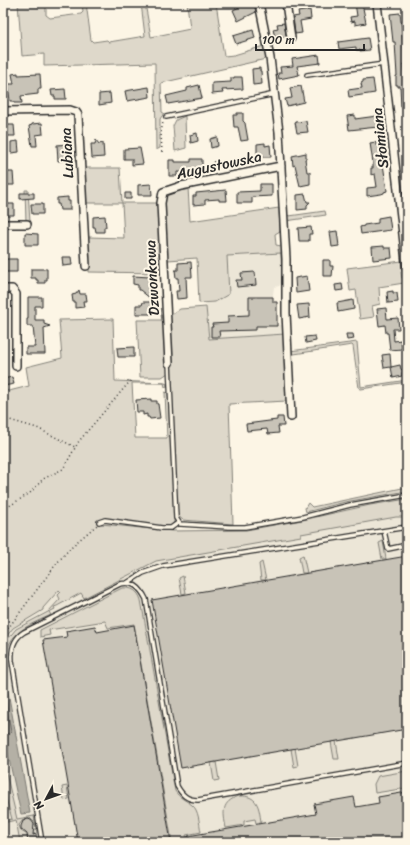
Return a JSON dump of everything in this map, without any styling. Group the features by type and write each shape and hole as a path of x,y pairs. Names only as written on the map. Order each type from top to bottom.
{"street":[{"path":"259,3 270,58 275,94 281,166 286,259 286,313 291,417"},
{"path":"286,3 291,38"},
{"name":"Słomiana","path":"377,3 407,270"},
{"name":"Lubiana","path":"3,112 70,110 76,112 78,115 86,266"},
{"name":"Augustowska","path":"162,192 181,186 281,166"},
{"name":"Dzwonkowa","path":"162,192 161,203 170,363"},
{"path":"3,224 27,224"},
{"path":"3,288 12,289 16,294 16,366"}],"lane":[{"path":"307,75 385,64"},
{"path":"166,117 275,94"},
{"path":"170,363 176,518 178,522 183,525 241,527 303,517 350,505 407,495"},
{"path":"100,522 105,520 171,528 178,522"},
{"path":"127,583 143,573 163,566 407,527"},
{"path":"384,531 388,549 407,545"},
{"path":"42,842 12,661 12,647 17,638 24,632 120,584 133,584 146,599 177,786 181,793 186,797 192,800 198,800 407,762"}],"path":[{"path":"162,152 162,124 166,117"},
{"path":"3,510 30,493 43,479 63,469 84,435 132,379"},
{"path":"3,418 37,428 76,447"},
{"path":"3,635 57,562 72,546 100,522"}],"shaded area":[{"path":"18,3 48,3 46,4 46,15 50,18 81,14 83,12 82,3 86,3 91,40 93,42 107,40 109,42 145,36 141,3 145,3 151,37 190,29 187,3 216,3 224,56 234,55 264,46 266,59 161,83 162,112 165,114 160,119 160,148 156,150 155,63 44,66 44,54 22,56"},
{"path":"185,116 186,148 175,151 173,126 176,120"},
{"path":"84,168 120,168 122,203 85,203"},
{"path":"188,188 190,221 279,208 280,231 275,234 276,245 281,246 283,250 284,281 282,283 281,253 227,256 229,294 215,302 199,303 197,258 168,260 168,269 166,268 164,198 170,192"},
{"path":"25,190 28,190 30,222 26,222"},
{"path":"122,203 159,203 162,273 89,272 88,237 124,238"},
{"path":"286,209 288,209 287,214 289,216 325,211 326,215 286,221"},
{"path":"281,253 282,283 279,286 274,287 273,302 277,302 277,325 284,325 285,334 209,339 206,302 215,302 229,294 226,256"},
{"path":"402,259 404,260 404,269 401,272 402,278 406,280 406,285 404,288 404,283 379,287 380,304 372,306 374,317 360,319 356,290 350,291 347,268 402,261"},
{"path":"206,307 209,339 285,334 287,401 229,404 233,524 183,520 178,516 176,510 170,314 173,314 180,309"},
{"path":"161,315 165,317 168,373 162,377 140,377 137,320 162,320"},
{"path":"113,319 115,381 165,383 167,384 165,387 164,383 132,383 135,438 167,438 165,392 168,393 174,522 171,526 165,527 103,518 98,522 101,524 173,531 246,530 407,499 407,517 396,517 301,534 301,536 156,561 84,598 81,593 54,607 55,609 49,612 51,615 30,625 13,638 7,652 9,667 3,668 3,645 16,629 48,612 60,599 58,595 61,592 59,590 43,608 43,610 13,628 3,641 3,390 9,391 29,386 26,367 62,358 59,320"},
{"path":"357,342 361,387 407,380 407,382 361,389 359,388 352,345 294,354 292,356 293,420 290,351"},
{"path":"407,487 407,491 345,502 306,512 305,508 308,503 312,507"},
{"path":"407,499 407,842 3,842 3,641 65,560 155,530 246,530"},
{"path":"383,541 386,559 382,559 379,543"},
{"path":"303,555 307,573 302,573 299,557"},
{"path":"262,562 266,580 261,580 259,564"},
{"path":"183,576 186,593 182,594 179,578"},
{"path":"122,588 134,590 141,600 175,791 194,807 198,817 201,832 186,835 188,842 172,842 134,624 108,628 105,621 49,630 50,635 40,637 40,630"},
{"path":"336,741 339,759 334,759 331,742"},
{"path":"295,748 298,766 294,767 291,749"},
{"path":"3,760 17,819 34,816 36,827 30,818 23,820 19,825 21,831 26,834 32,833 36,828 37,833 27,836 28,842 20,842 16,820 3,823 3,821 12,819 3,788"},
{"path":"216,762 219,780 214,781 211,763"},
{"path":"407,771 407,788 375,793 374,784 378,776"},
{"path":"67,786 69,799 64,800 62,787"},
{"path":"245,796 254,800 258,807 261,822 256,823 255,819 244,821 244,825 226,828 224,812 226,805 233,798"}],"water":[{"path":"3,675 5,675 30,813 21,814 6,745 3,720"}],"building":[{"path":"248,3 254,3 256,12 238,21 233,10"},
{"path":"355,3 362,3 366,23 355,25 355,21 351,22 350,17 357,16"},
{"path":"310,10 311,19 300,21 302,33 295,34 293,17 299,16 298,12"},
{"path":"400,13 406,64 403,64 407,107 403,108 401,107 400,87 396,85 397,76 395,42 393,42 390,14"},
{"path":"284,23 286,35 284,37 275,38 273,29 278,28 277,24"},
{"path":"253,30 255,38 236,44 233,36"},
{"path":"368,38 370,50 360,51 356,50 356,47 339,49 338,42"},
{"path":"319,55 320,63 297,66 299,75 279,79 278,73 281,73 280,67 293,66 292,59"},
{"path":"260,68 262,84 253,85 252,69"},
{"path":"18,73 18,75 40,74 41,89 38,89 38,94 21,96 22,103 14,103 13,101 10,101 8,84 14,84 12,74"},
{"path":"242,77 243,89 222,90 223,93 212,94 212,83 231,82 231,78"},
{"path":"373,79 375,93 349,97 348,90 362,88 361,83 363,80"},
{"path":"199,85 202,98 168,104 166,96 187,91 187,88"},
{"path":"301,86 304,102 287,106 285,99 292,98 290,88"},
{"path":"149,87 150,97 127,101 125,91"},
{"path":"65,89 66,99 55,99 55,96 52,96 51,90"},
{"path":"110,93 111,103 99,105 99,94"},
{"path":"237,113 243,113 243,121 245,123 248,140 241,141 238,127 234,127 233,115 237,115"},
{"path":"355,115 355,119 377,116 378,127 349,130 347,116"},
{"path":"306,121 308,132 297,133 295,122"},
{"path":"42,123 43,134 36,135 37,146 32,146 29,126 32,124"},
{"path":"3,125 14,125 15,136 3,136"},
{"path":"197,133 198,141 191,143 190,135"},
{"path":"217,137 218,146 211,148 210,139"},
{"path":"96,140 99,144 103,143 104,157 92,158 91,144 95,144"},
{"path":"18,141 19,152 11,153 11,142"},
{"path":"376,142 376,145 380,144 387,191 381,194 367,196 367,188 377,187 375,174 371,175 373,163 370,143"},
{"path":"265,143 265,146 270,145 271,157 257,157 257,144"},
{"path":"70,144 71,160 58,161 57,145"},
{"path":"140,148 143,164 132,165 132,159 124,159 124,149"},
{"path":"306,153 305,159 307,172 310,172 310,184 300,186 295,165 293,166 292,156"},
{"path":"191,159 202,159 202,173 177,172 177,176 169,176 169,160 175,160 175,162 191,162"},
{"path":"218,161 219,168 213,169 213,162"},
{"path":"3,172 13,172 14,185 4,185"},
{"path":"151,184 152,195 138,195 138,185"},
{"path":"260,184 272,184 272,196 252,197 252,203 237,203 237,192 260,191"},
{"path":"226,190 227,201 219,201 219,199 205,200 205,204 193,205 193,196 196,196 196,193"},
{"path":"20,193 34,193 34,198 20,199"},
{"path":"125,193 131,193 131,199 125,199"},
{"path":"305,194 307,202 310,202 307,205 307,209 297,210 297,195"},
{"path":"68,197 68,201 70,201 70,210 60,210 59,204 57,204 57,198"},
{"path":"6,204 14,204 14,215 6,215"},
{"path":"31,204 43,204 43,214 32,214"},
{"path":"105,216 106,227 104,227 104,232 96,232 95,227 93,227 93,217"},
{"path":"389,216 391,230 361,234 360,227 378,223 378,218"},
{"path":"311,227 312,234 309,234 309,241 299,241 298,228"},
{"path":"337,231 339,246 332,247 330,232"},
{"path":"25,233 38,234 38,245 25,245"},
{"path":"384,246 384,248 391,248 392,258 373,260 372,247"},
{"path":"62,257 71,257 72,265 63,266"},
{"path":"4,259 17,259 17,272 4,272"},
{"path":"323,260 330,260 330,266 333,266 332,276 323,276"},
{"path":"191,262 192,277 186,277 187,298 177,299 176,291 179,291 178,278 176,278 175,270 178,270 178,263"},
{"path":"31,269 47,269 47,280 45,280 45,283 38,283 36,278 31,278"},
{"path":"255,272 256,285 237,287 236,280 242,280 241,273"},
{"path":"133,276 150,277 151,299 138,290 138,285 133,284"},
{"path":"307,276 309,291 296,293 295,278"},
{"path":"342,284 343,290 336,291 335,285"},
{"path":"79,290 80,294 86,294 87,301 83,301 84,307 75,308 75,302 73,302 72,295 76,294"},
{"path":"393,291 393,293 397,293 398,302 388,303 387,292"},
{"path":"28,297 42,297 42,306 35,306 35,320 44,320 44,324 50,326 44,328 45,354 26,354 26,347 35,347 33,326 27,326"},
{"path":"249,297 273,297 273,302 277,302 277,326 256,326 256,330 219,331 220,337 211,337 211,327 213,327 212,324 228,323 228,316 249,315"},
{"path":"353,300 354,309 338,312 337,303"},
{"path":"143,302 153,302 153,314 136,314 136,305 142,305"},
{"path":"309,304 310,317 299,319 297,305"},
{"path":"386,308 387,319 398,318 399,329 393,329 394,341 401,340 402,349 390,350 388,333 386,333 385,325 379,326 377,309"},
{"path":"346,334 353,334 354,339 347,340"},
{"path":"315,336 316,341 306,343 305,337"},
{"path":"134,347 134,357 118,357 117,348"},
{"path":"390,354 391,367 384,368 382,355"},
{"path":"400,365 403,371 402,376 393,378 391,367"},
{"path":"12,377 14,384 4,386 3,379"},
{"path":"151,399 151,401 157,401 160,418 150,419 147,417 147,414 143,415 143,412 137,412 136,400"},
{"path":"277,417 283,417 284,426 278,426 279,433 268,434 267,429 247,431 246,424 277,420"},
{"path":"407,556 407,729 181,768 152,600"},
{"path":"134,625 171,842 78,842 43,640 67,637 66,631 95,626 97,632"},
{"path":"407,792 407,842 189,842 188,836 316,814 314,804 354,797 356,807 379,803 378,797"},
{"path":"28,819 34,824 33,835 36,834 37,842 28,842 27,834 21,829 23,821"}]}
